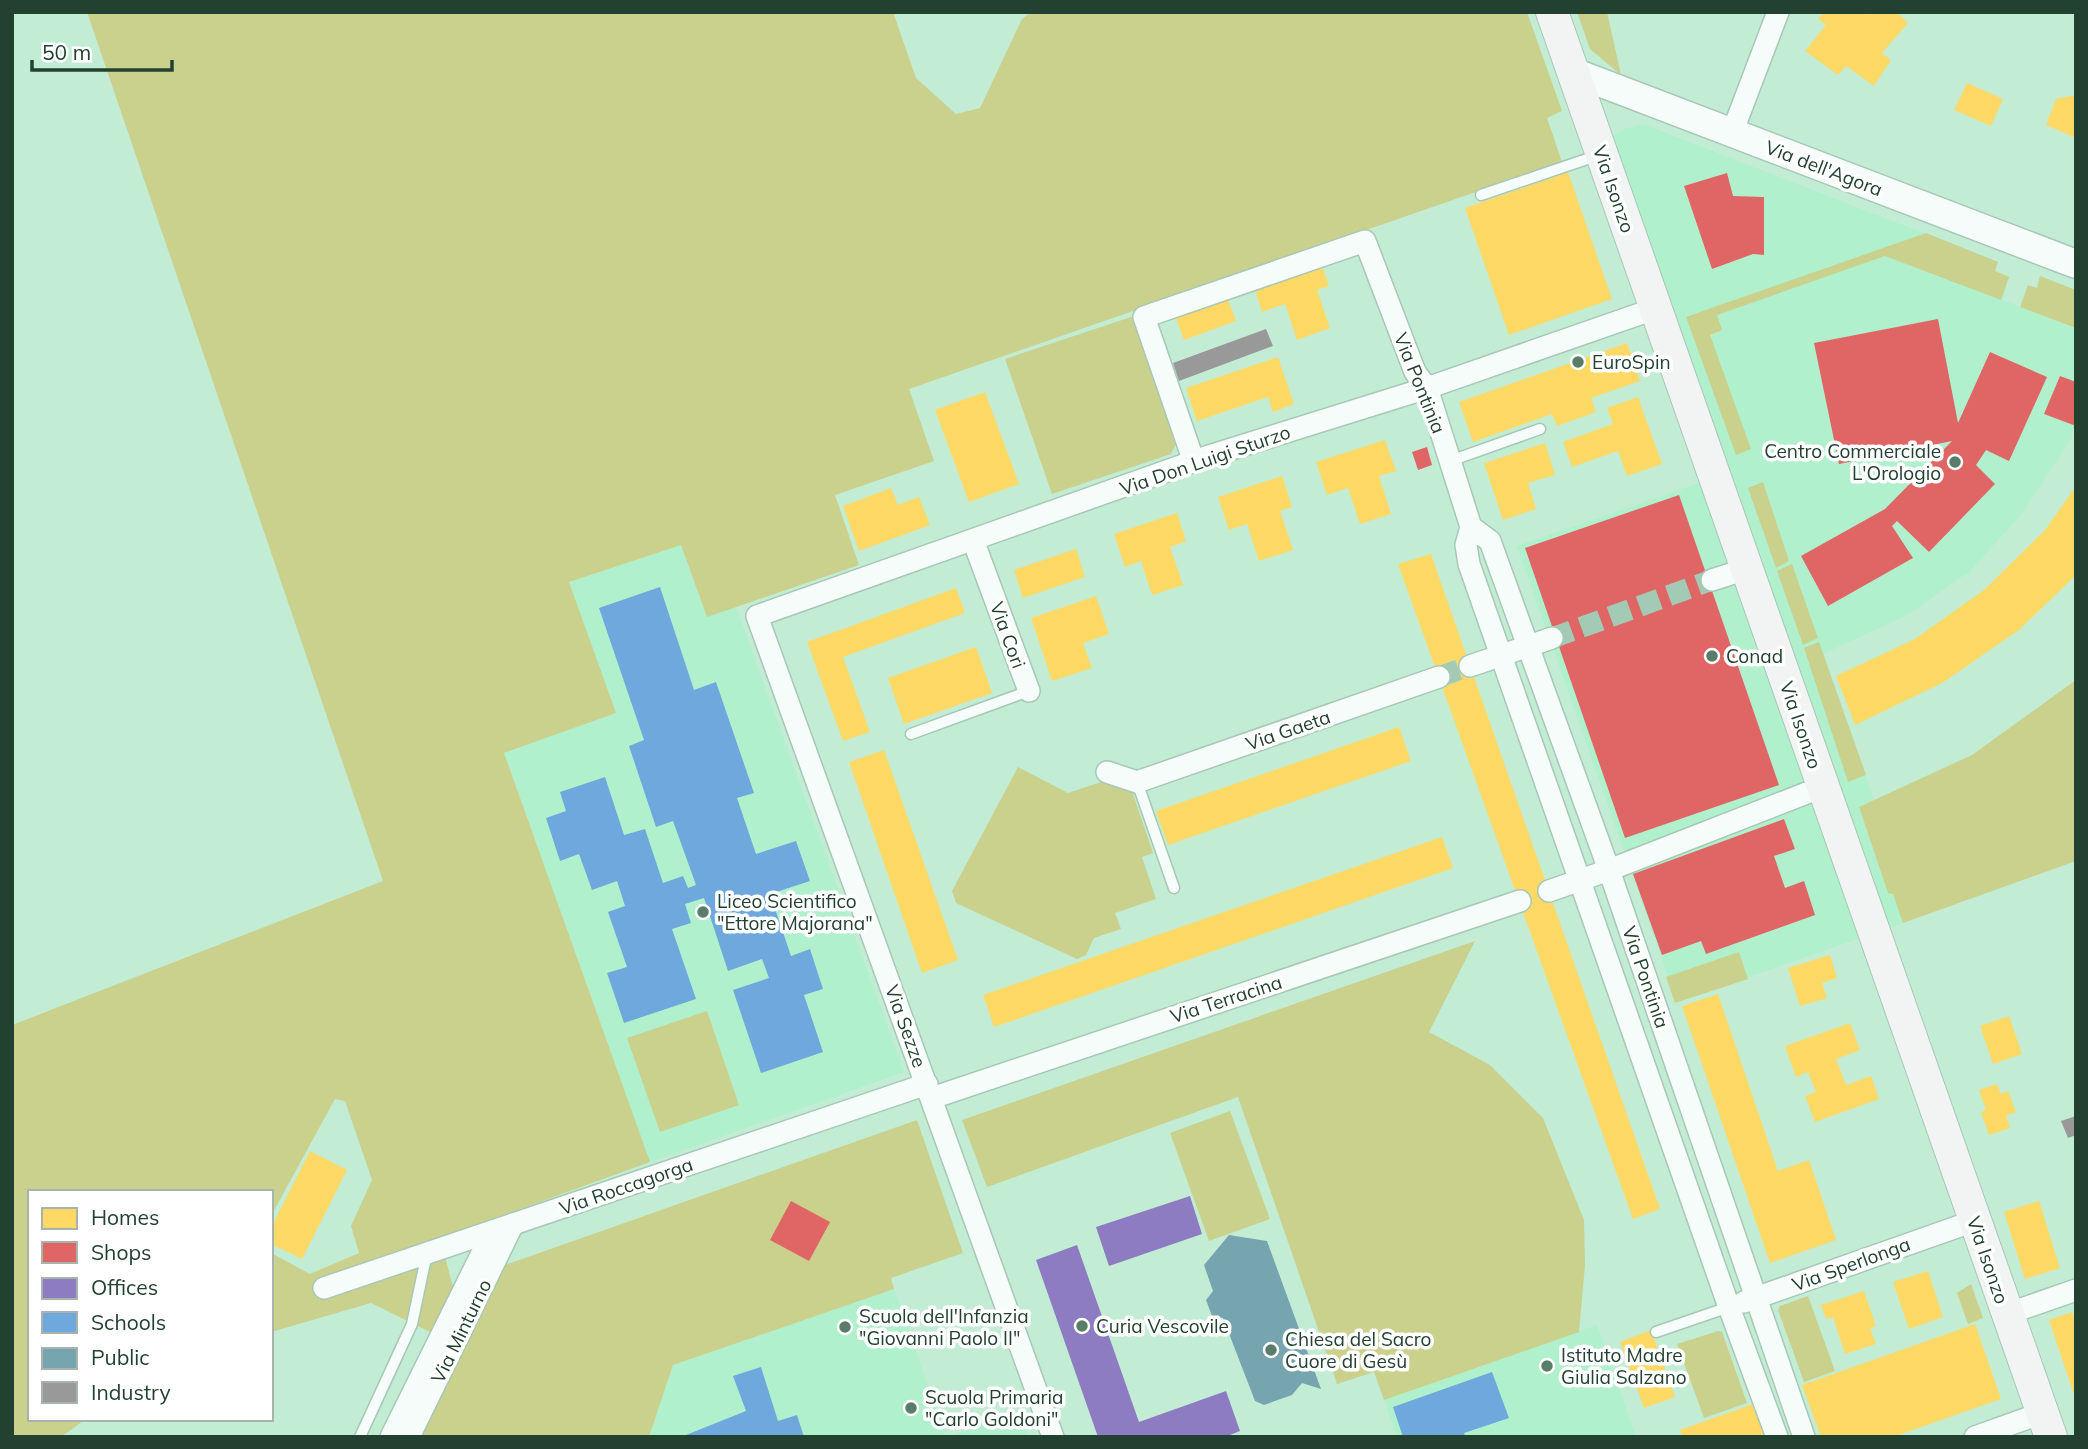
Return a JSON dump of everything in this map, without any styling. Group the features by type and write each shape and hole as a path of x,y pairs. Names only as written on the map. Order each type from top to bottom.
{"main road":[{"name":"Via Isonzo","path":"1552,12 2046,1425"}],"street":[{"path":"1732,133 1778,12"},
{"name":"Via dell'Agora","path":"1573,72 2076,264"},
{"name":"Via Pontinia","path":"1194,462 1144,317 1365,241 1415,372 1427,388 1471,527 1466,545 1469,564 1777,1437"},
{"name":"Via Don Luigi Sturzo","path":"757,616 1194,462 1427,388 1654,309"},
{"name":"Via Pontinia","path":"1471,527 1490,541 1529,646 1804,1437"},
{"name":"Via Cori","path":"973,540 1029,691"},
{"path":"1712,580 1746,569"},
{"name":"Via Sezze","path":"757,616 930,1091 1052,1437"},
{"path":"1470,666 1552,638"},
{"name":"Via Gaeta","path":"1137,782 1439,677"},
{"path":"1107,772 1137,782"},
{"path":"1549,891 1822,787"},
{"name":"Via Terracina","path":"930,1091 1520,901"},
{"name":"Via Roccagorga","path":"324,1288 513,1224 930,1091"},
{"name":"Via Sperlonga","path":"1729,1307 1974,1221"},
{"name":"Via Minturno","path":"409,1437 513,1224"},
{"name":"Via Minturno","path":"391,1437 493,1231"},
{"path":"2007,1314 2076,1290"},
{"path":"1975,1437 2046,1425"}],"lane":[{"path":"1481,194 1602,155"},
{"path":"1450,461 1540,429"},
{"name":"Via Cori","path":"911,734 1029,691"},
{"path":"1137,782 1174,888"},
{"path":"360,1437 412,1324 426,1253"},
{"path":"1656,1332 1729,1307"}],"shaded area":[{"path":"87,12 893,12 916,78 956,114 980,108 1022,19 1031,12 1527,12 1562,111 1547,118 1562,162 909,389 934,461 835,495 859,565 707,617 681,545 569,582 616,713 504,753 650,1162 440,1238 453,1287 432,1333 371,1303 273,1331 273,1254 310,1274 359,1253 351,1226 372,1180 345,1101 335,1099 273,1212 273,1190 28,1190 28,1421 83,1421 61,1437 12,1437 12,1025 383,881"},
{"path":"1577,12 1607,12 1621,75 1590,49"},
{"path":"1643,124 1998,262 1995,271 2009,277 2002,300 2076,328 2076,429 2020,516 1970,571 1907,615 1823,654 1874,800 1859,808 1888,893 1893,894 1903,923 1677,1002 1517,546 1702,482 1588,153 1622,130"},
{"path":"1926,233 1998,262 1995,271 2009,277 2001,300 1885,256 1717,315 1722,330 1710,335 1751,449 1736,455 1686,317"},
{"path":"2040,276 2076,290 2076,328 2020,307 2028,285 2037,288"},
{"path":"1134,316 1176,444 1171,454 1052,494 1005,359"},
{"path":"1763,482 1789,561 1776,568 1748,488"},
{"name":"Liceo Scientifico \"Ettore Majorana\"","path":"681,545 707,617 736,607 904,1072 650,1162 504,753 616,713 568,582"},
{"path":"1792,564 1818,638 1803,645 1777,571"},
{"path":"1819,642 1866,775 1848,782 1804,648"},
{"path":"2076,680 2076,861 1903,923 1893,894 1888,893 1859,807 1972,755"},
{"path":"1018,767 1068,793 1104,781 1132,791 1153,853 1142,857 1156,899 1115,913 1121,929 1094,938 1086,955 1077,959 956,903 952,891"},
{"path":"1475,941 1429,1032 1490,1065 1543,1118 1584,1220 1585,1265 1579,1332 1384,1400 1374,1372 1337,1384 1238,1097 987,1187 962,1120"},
{"path":"1739,952 1748,979 1675,1003 1666,977"},
{"path":"707,1011 739,1105 660,1132 627,1038"},
{"path":"1230,1111 1270,1219 1209,1241 1170,1133"},
{"path":"917,1120 963,1253 891,1278 894,1289 673,1365 649,1437 421,1437 502,1266"},
{"path":"1971,1284 1983,1318 1968,1324 1957,1293"},
{"name":"Scuola dell'Infanzia \"Giovanni Paolo II\"","path":"894,1289 946,1437 649,1437 673,1365"},
{"path":"1808,1296 1835,1371 1804,1382 1778,1310 1780,1306"},
{"name":"Istituto Madre Giulia Salzano","path":"1597,1325 1636,1437 1397,1437 1384,1400"},
{"path":"1722,1332 1747,1403 1704,1418 1677,1344"},
{"name":"Scuola Primaria \"Carlo Goldoni\"","path":"1019,1412 1028,1437 948,1437"}],"building: Homes":[{"path":"1824,12 1867,12 1870,15 1872,12 1897,12 1908,23 1882,53 1891,60 1874,86 1846,66 1838,75 1805,51 1826,25 1818,19"},
{"path":"1967,83 2003,99 1991,126 1954,110"},
{"path":"2076,95 2076,138 2046,125 2056,99"},
{"path":"1568,172 1612,299 1509,335 1465,208"},
{"path":"1320,259 1329,286 1317,290 1330,328 1297,340 1285,304 1262,312 1253,283"},
{"path":"1226,294 1236,321 1184,340 1174,313"},
{"path":"1627,343 1640,381 1591,398 1596,412 1557,426 1552,414 1473,442 1459,402"},
{"path":"1278,357 1294,404 1273,412 1268,397 1197,421 1186,388"},
{"path":"985,392 1019,484 969,502 935,410"},
{"path":"1638,397 1662,464 1627,476 1618,451 1572,467 1563,442 1613,424 1607,408"},
{"path":"1385,440 1396,471 1379,476 1391,514 1360,524 1348,488 1327,495 1316,462"},
{"path":"1545,443 1555,475 1528,483 1536,509 1503,520 1484,463"},
{"path":"1282,476 1292,507 1280,511 1293,550 1259,561 1247,524 1229,530 1218,497"},
{"path":"2076,486 2076,575 2019,630 1942,683 1855,725 1836,676 1915,639 1984,590 2045,530"},
{"path":"891,488 898,505 919,497 930,525 859,551 843,506"},
{"path":"1177,513 1186,541 1170,547 1183,585 1152,595 1141,561 1125,567 1114,534"},
{"path":"1076,549 1085,577 1023,598 1014,570"},
{"path":"1431,554 1660,1209 1633,1219 1398,564"},
{"path":"956,588 965,613 843,657 870,732 843,741 807,642"},
{"path":"1096,596 1109,634 1083,643 1092,668 1052,681 1031,618"},
{"path":"976,647 992,693 904,724 888,678"},
{"path":"1399,727 1411,761 1168,845 1156,811"},
{"path":"884,750 958,960 922,973 849,762"},
{"path":"1442,837 1453,868 994,1027 983,995"},
{"path":"1830,955 1837,978 1822,983 1827,998 1800,1006 1788,968"},
{"path":"1718,994 1778,1171 1809,1160 1836,1240 1770,1263 1682,1006"},
{"path":"2009,1016 2022,1054 1993,1064 1980,1026"},
{"path":"1850,1023 1860,1050 1836,1059 1846,1085 1871,1076 1879,1099 1815,1122 1805,1096 1816,1092 1808,1072 1796,1077 1785,1046"},
{"path":"1997,1084 2001,1094 2008,1091 2016,1112 2006,1116 2010,1128 1989,1135 1981,1112 1986,1110 1979,1090"},
{"path":"310,1151 347,1170 302,1259 273,1245 273,1224"},
{"path":"2039,1201 2060,1268 2025,1279 2004,1212"},
{"path":"1928,1271 1943,1317 1909,1329 1893,1282"},
{"path":"1864,1291 1876,1326 1870,1328 1876,1344 1845,1354 1833,1317 1826,1319 1821,1305"},
{"path":"2072,1312 2076,1323 2075,1398 2049,1320"},
{"path":"1975,1324 2001,1399 1893,1437 1821,1437 1802,1385"},
{"path":"1651,1330 1675,1397 1644,1408 1620,1342"},
{"path":"1756,1403 1768,1437 1682,1437 1680,1430"}],"building: Shops":[{"path":"1727,173 1733,196 1764,197 1764,255 1753,254 1712,269 1684,186"},
{"name":"Centro Commerciale L'Orologio","path":"1938,319 1958,423 1990,352 2047,377 2009,461 1986,450 1976,465 1995,484 1929,552 1897,521 1892,526 1913,558 1828,606 1801,556 1885,509 1952,441 1839,464 1814,343"},
{"path":"2060,376 2076,382 2076,426 2044,414"},
{"path":"1427,447 1432,465 1418,470 1412,452"},
{"path":"1679,495 1779,785 1625,838 1525,548"},
{"path":"1784,819 1795,849 1774,856 1785,888 1804,881 1815,915 1706,954 1701,941 1662,955 1633,874"},
{"path":"791,1201 830,1222 809,1261 770,1240"}],"building: Offices":[{"path":"1190,1196 1202,1234 1109,1266 1096,1227"},
{"name":"Curia Vescovile","path":"1077,1245 1139,1422 1226,1391 1240,1431 1225,1437 1098,1437 1036,1260"}],"building: Schools":[{"path":"660,587 694,690 716,682 754,793 737,798 756,854 796,841 810,881 770,894 791,956 810,949 823,989 804,995 823,1052 761,1073 733,990 769,978 762,959 728,971 704,898 685,904 691,923 672,929 696,999 624,1023 607,973 627,967 608,912 625,906 617,881 592,890 579,854 560,861 546,818 566,811 560,792 605,777 624,835 645,829 663,883 683,876 688,888 696,885 673,821 656,827 629,746 644,740 599,608"},
{"path":"761,1367 778,1421 797,1415 804,1437 681,1437 746,1411 733,1376"},
{"path":"1492,1372 1509,1418 1464,1433 1466,1437 1403,1437 1393,1407"}],"building: Public":[{"name":"Chiesa del Sacro Cuore di Gesù","path":"1229,1235 1267,1241 1321,1389 1302,1383 1292,1395 1264,1405 1255,1401 1223,1318 1212,1316 1206,1300 1213,1291 1204,1265"}],"building: Industry":[{"path":"1266,329 1273,346 1179,381 1173,363"},
{"path":"2076,1116 2076,1135 2068,1138 2061,1121"}],"tunnel":[{"path":"1552,638 1712,580"},
{"path":"1439,677 1470,666"}],"place":[{"name":"EuroSpin","path":"1578,362"},
{"name":"Centro Commerciale L'Orologio","path":"1955,462"},
{"name":"Conad","path":"1712,656"},
{"name":"Liceo Scientifico \"Ettore Majorana\"","path":"703,912"},
{"name":"Curia Vescovile","path":"1082,1326"},
{"name":"Scuola dell'Infanzia \"Giovanni Paolo II\"","path":"845,1327"},
{"name":"Chiesa del Sacro Cuore di Gesù","path":"1271,1350"},
{"name":"Istituto Madre Giulia Salzano","path":"1547,1366"},
{"name":"Scuola Primaria \"Carlo Goldoni\"","path":"911,1408"}]}
